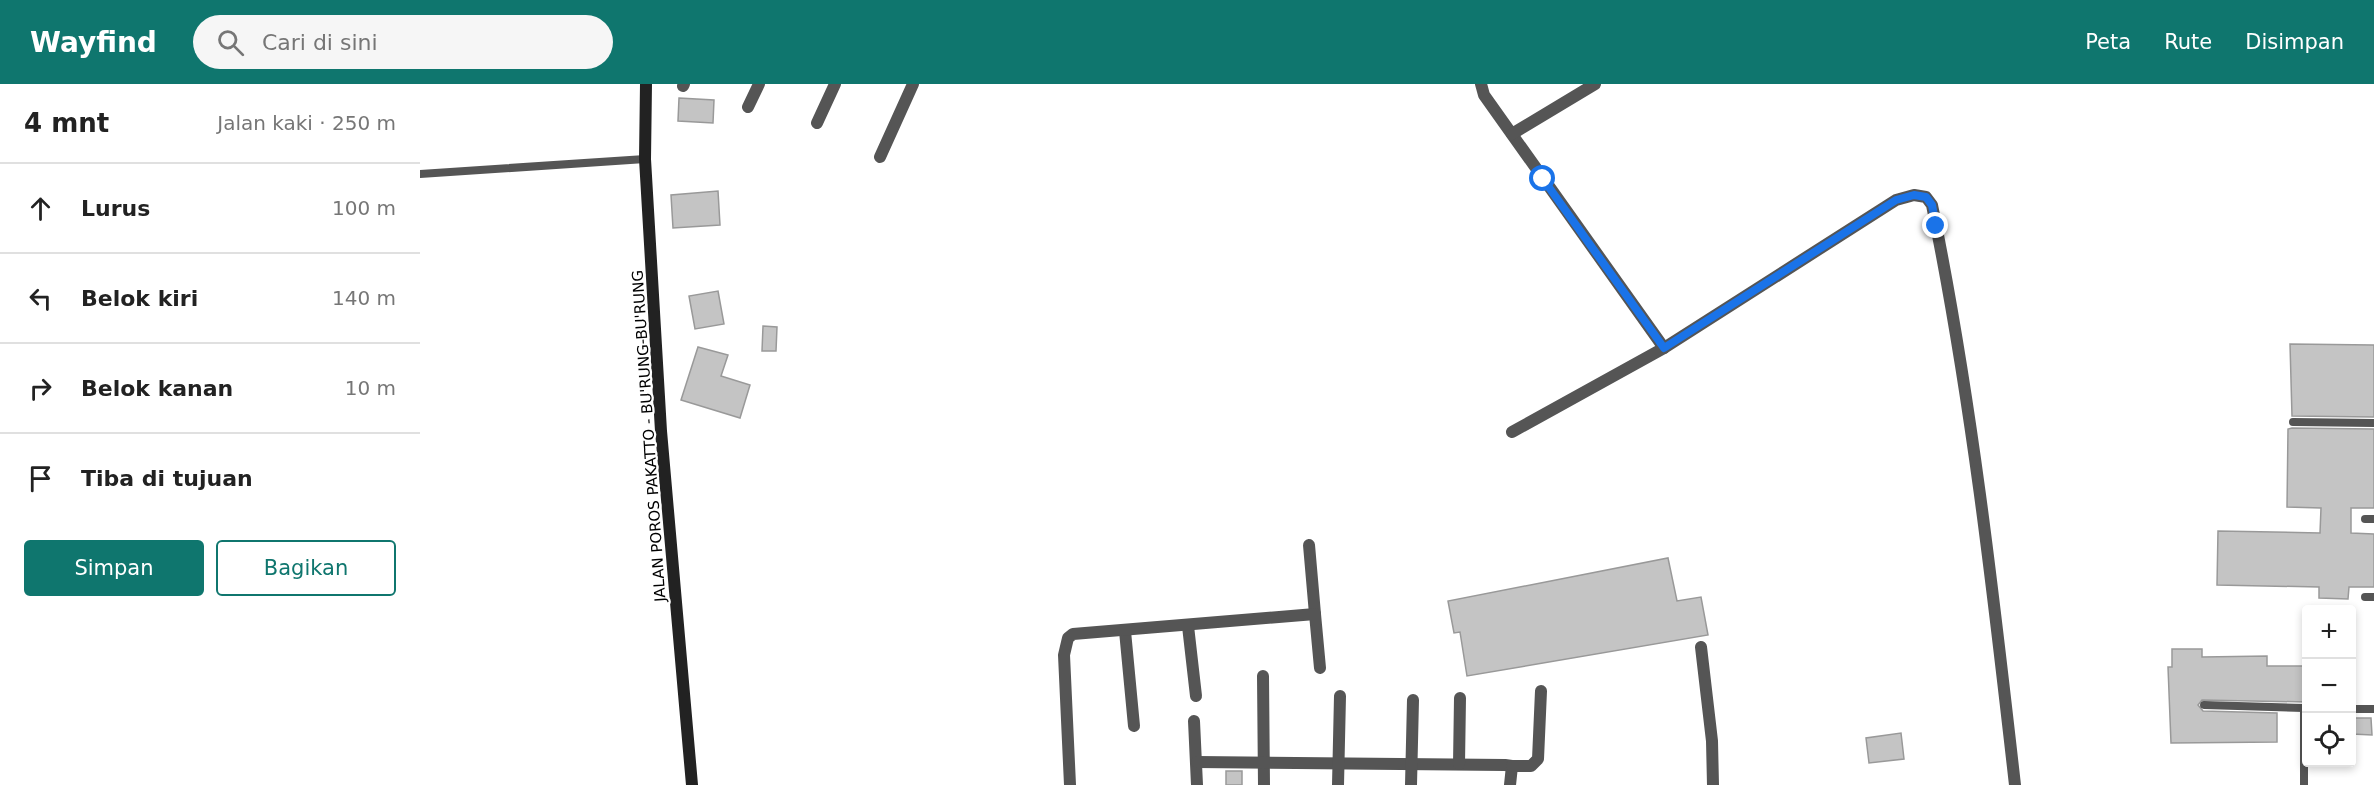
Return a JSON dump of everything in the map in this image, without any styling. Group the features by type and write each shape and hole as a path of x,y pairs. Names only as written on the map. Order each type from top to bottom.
{"main road":[{"name":"JALAN POROS PAKATTO - BU'RUNG-BU'RUNG","path":"646,84 645,159 665,494 692,785"}],"street":[{"path":"748,107 759,84"},
{"path":"817,123 835,84"},
{"path":"880,157 913,84"},
{"path":"1481,84 1484,95 1664,348"},
{"path":"1512,134 1595,84"},
{"path":"1512,432 1664,348 1896,200 1919,195 1930,201 1945,267 1973,444 2015,785"},
{"path":"1310,545 1320,668"},
{"path":"1070,785 1065,678 1068,638 1073,634 1315,614"},
{"path":"1188,626 1196,696"},
{"path":"1125,631 1134,726"},
{"path":"1701,647 1712,741 1713,785"},
{"path":"1263,676 1264,785"},
{"path":"1197,762 1532,765 1538,759 1541,691"},
{"path":"1338,785 1340,696"},
{"path":"1459,764 1460,698"},
{"path":"1411,785 1413,700"},
{"path":"1194,721 1197,785"},
{"path":"1510,785 1512,766"}],"lane":[{"path":"420,174 645,159"},
{"path":"2293,422 2374,423"},
{"path":"2365,519 2374,519"},
{"path":"2365,597 2374,597"},
{"path":"2204,705 2302,708"},
{"path":"2356,709 2374,709"},
{"path":"2304,785 2305,713"}],"building":[{"path":"679,98 714,100 713,123 678,121"},
{"path":"718,191 720,225 673,228 671,195"},
{"path":"718,291 724,324 695,329 689,296"},
{"path":"763,326 777,327 776,351 762,351"},
{"path":"2290,344 2374,345 2374,417 2292,416"},
{"path":"698,347 728,355 721,376 750,385 740,418 681,400"},
{"path":"2288,429 2374,429 2374,508 2351,508 2351,533 2374,534 2374,587 2349,587 2348,599 2319,598 2319,587 2217,585 2218,531 2320,533 2321,508 2287,507"},
{"path":"1668,558 1677,601 1701,597 1708,635 1467,676 1460,632 1454,633 1448,601"},
{"path":"2172,649 2202,649 2202,657 2267,656 2267,666 2302,666 2302,702 2202,700 2198,705 2203,711 2277,713 2277,742 2171,743 2168,667 2172,667"},
{"path":"2356,718 2371,718 2372,735 2356,734"},
{"path":"1901,733 1904,759 1869,763 1866,738"},
{"path":"1226,771 1242,771 1242,785 1226,785"}],"route":[{"path":"1543,179 1664,348 1896,200 1914,195 1926,197 1932,205 1936,226"}]}
